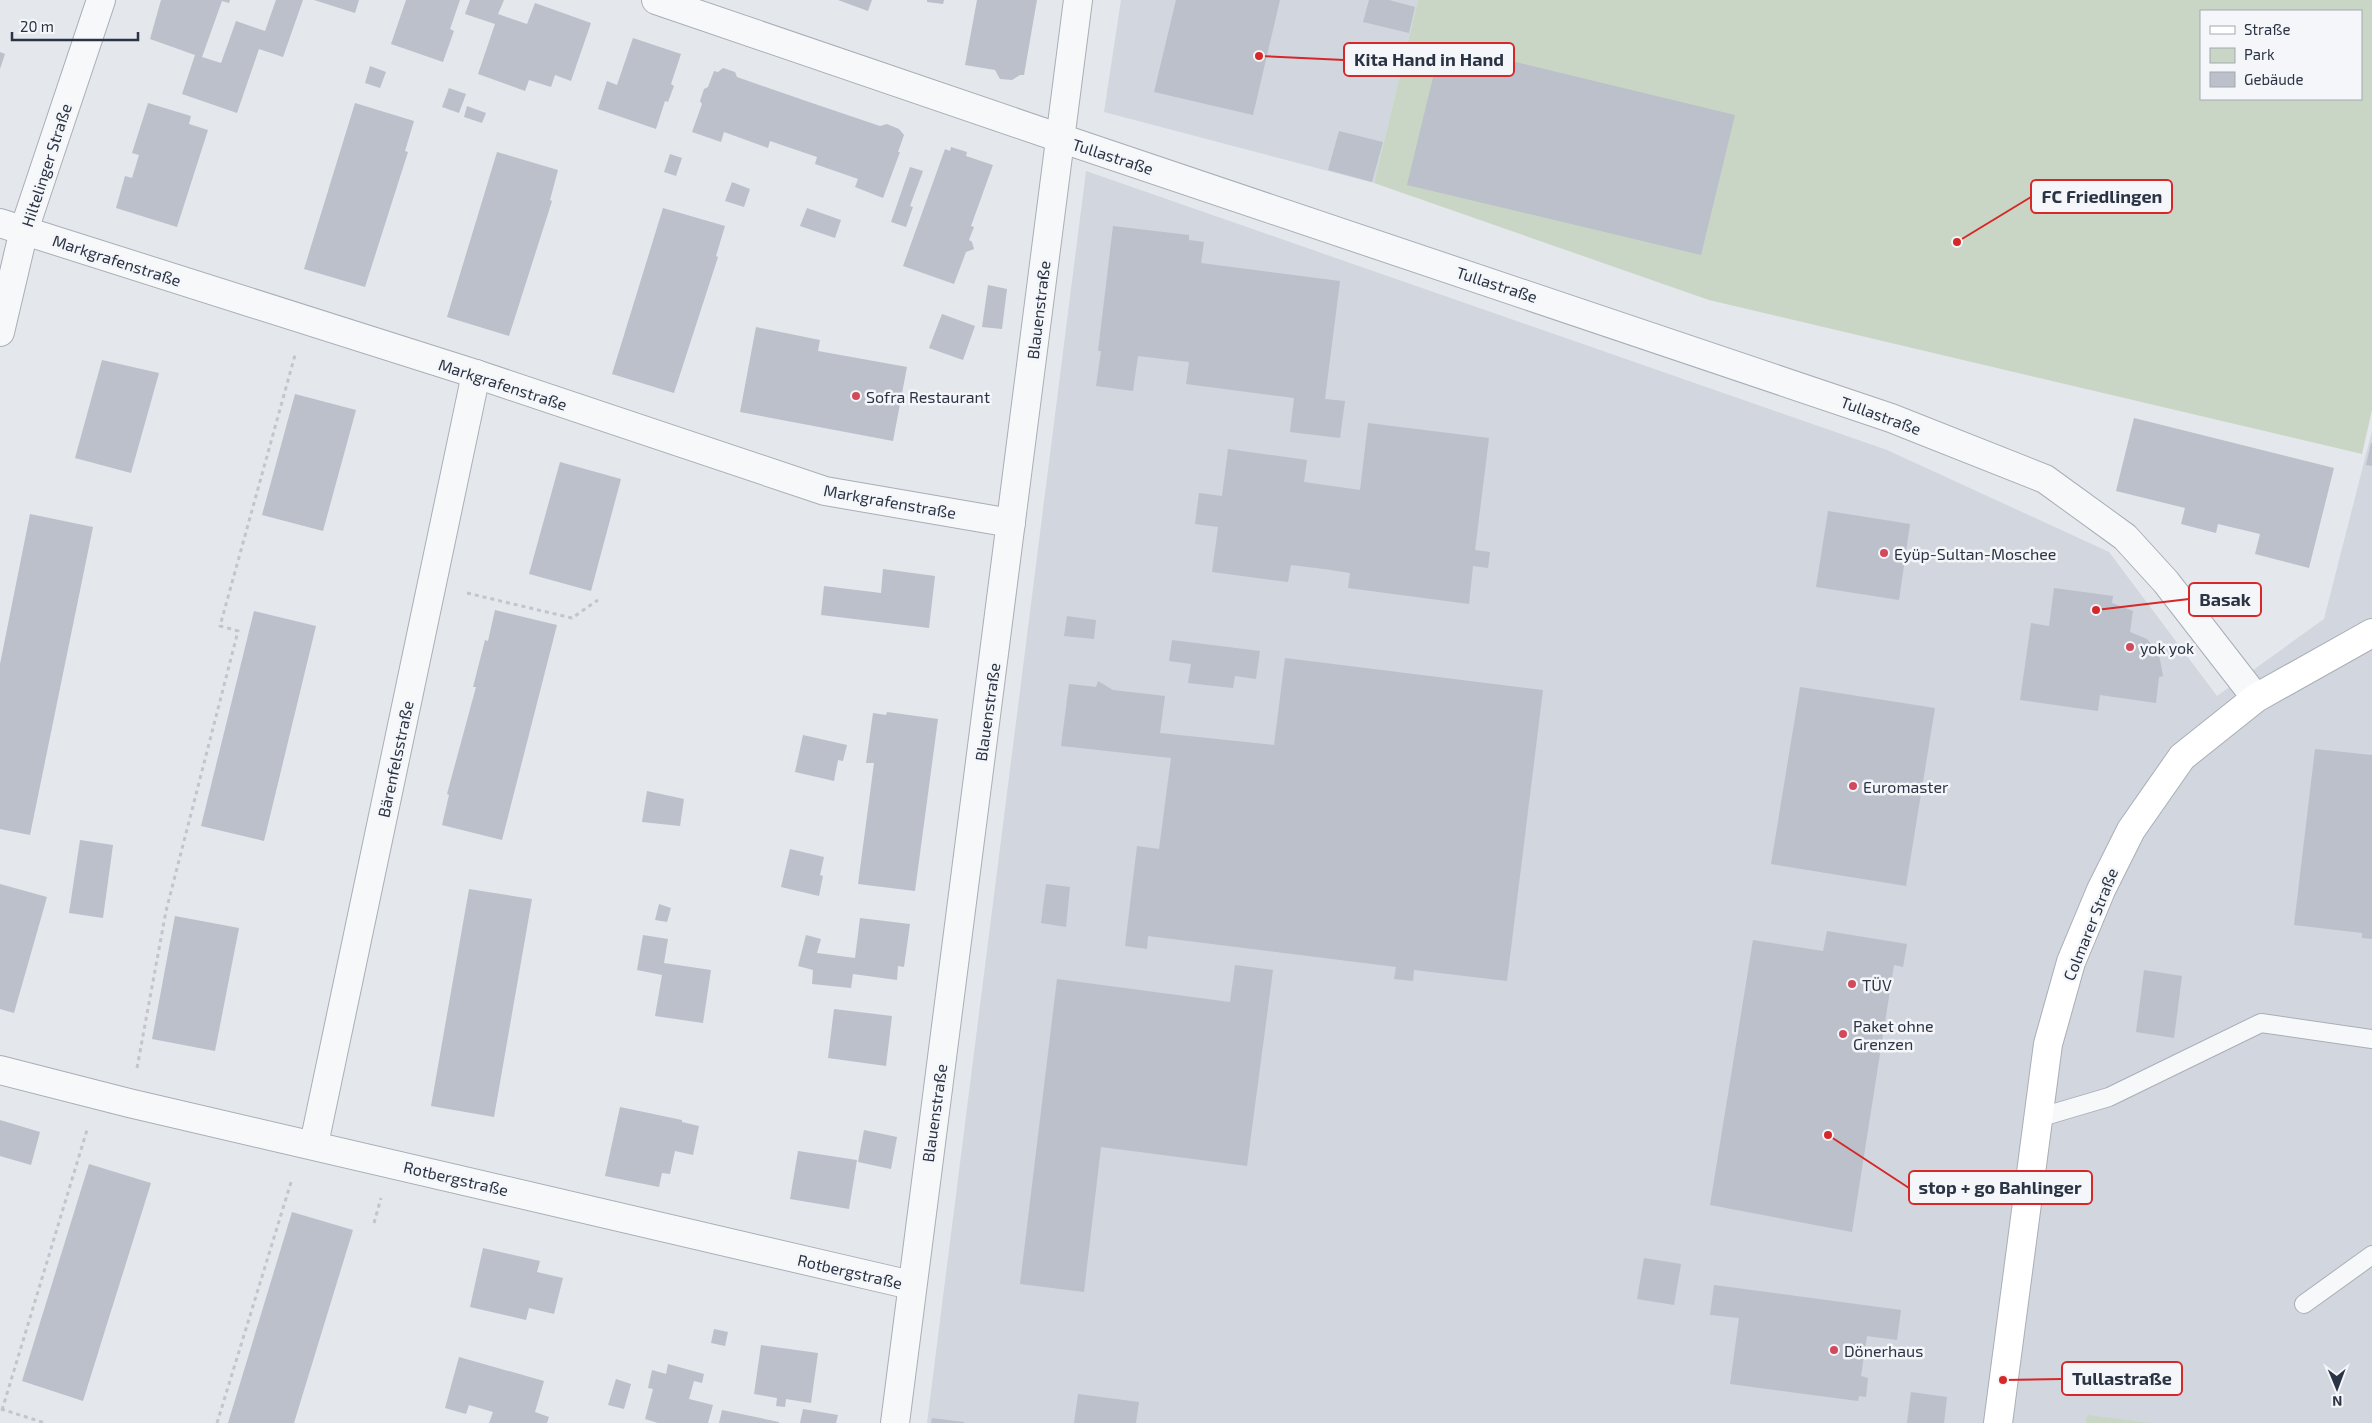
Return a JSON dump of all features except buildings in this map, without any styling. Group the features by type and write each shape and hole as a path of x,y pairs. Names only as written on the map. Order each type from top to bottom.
{"main road":[{"name":"Colmarer Straße","path":"1998,1423 2048,1044 2071,962 2101,890 2131,830 2182,757 2256,698 2372,633"}],"street":[{"name":"Hiltelinger Straße","path":"0,332 12,226 101,0"},
{"name":"Tullastraße","path":"656,0 1891,418 2045,479 2125,538 2166,582 2256,698"},
{"name":"Blauenstraße","path":"895,1423 911,1285 1078,0"},
{"name":"Markgrafenstraße","path":"12,226 476,374 825,491 1011,522"},
{"name":"Bärenfelsstraße","path":"314,1144 476,374"},
{"name":"Rotbergstraße","path":"0,1070 129,1103 314,1144 911,1285"}],"lane":[{"path":"2038,1118 2109,1097 2261,1023 2372,1039"},
{"path":"2304,1304 2372,1255"}],"path":[{"path":"129,1103 142,1047 166,911 238,631 220,626 304,319"},
{"path":"432,585 572,618 598,600"},
{"path":"46,1423 1,1409 88,1128"},
{"path":"217,1423 294,1170"}],"shaded area":[{"path":"1121,0 1418,0 1374,183 1104,112"},
{"path":"1086,171 1887,450 2109,552 2217,696 2324,619 2372,431 2372,1423 927,1423"}],"green space":[{"path":"1418,0 2372,0 2372,410 2362,454 1709,300 1374,183"},
{"path":"2087,1415 2151,1423 2086,1423"}],"place":[{"name":"Kita Hand in Hand","path":"1259,56"},
{"name":"FC Friedlingen","path":"1957,242"},
{"name":"Sofra Restaurant","path":"856,396"},
{"name":"Eyüp-Sultan-Moschee","path":"1884,553"},
{"name":"Basak","path":"2096,610"},
{"name":"yok yok","path":"2130,647"},
{"name":"Euromaster","path":"1853,786"},
{"name":"TÜV","path":"1852,984"},
{"name":"Paket ohne Grenzen","path":"1843,1034"},
{"name":"stop + go Bahlinger","path":"1828,1135"},
{"name":"Dönerhaus","path":"1834,1350"},
{"name":"Tullastraße","path":"2003,1380"}]}
